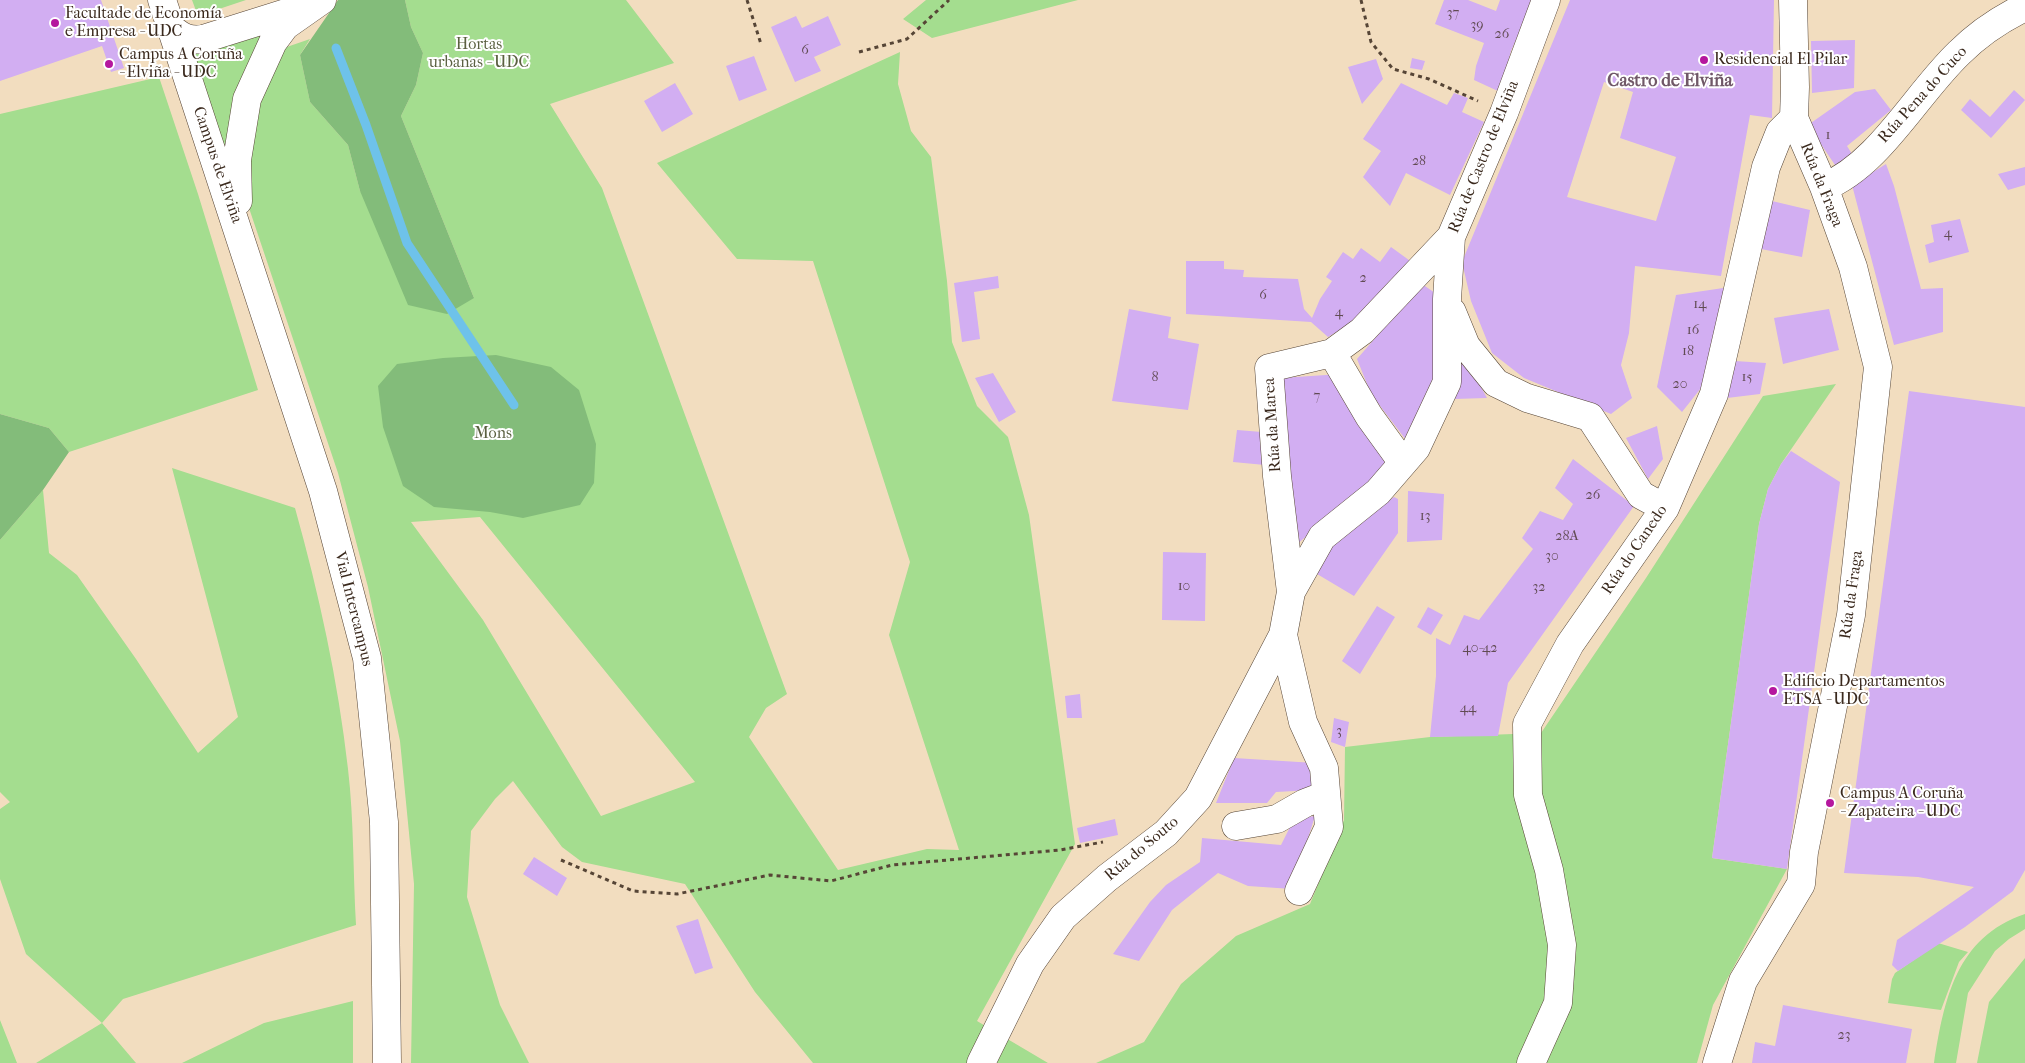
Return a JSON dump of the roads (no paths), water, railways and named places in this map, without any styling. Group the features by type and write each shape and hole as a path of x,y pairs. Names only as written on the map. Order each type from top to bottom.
{"street":[{"name":"Campus de Elviña","path":"162,0 239,230"},
{"name":"Campus de Elviña","path":"170,27 181,37 192,41 322,0"},
{"name":"Campus de Elviña","path":"239,230 237,160 246,99 273,42 285,26 322,0"},
{"name":"Rúa de Castro de Elviña","path":"1291,592 1322,537 1378,492 1416,448 1447,382 1447,299 1451,237 1504,113 1546,0"},
{"path":"1793,0 1796,87 1794,118"},
{"name":"Rúa Pena do Cuco","path":"1824,187 1839,181 1860,166 1958,53 1996,21 2025,8"},
{"name":"Rúa da Fraga","path":"1718,1063 1743,981 1801,884 1804,852 1851,615 1878,367 1853,267 1824,187 1794,118"},
{"name":"Rúa do Canedo","path":"1531,1063 1558,1004 1562,946 1549,870 1528,795 1527,724 1570,644 1665,508 1714,394 1766,167 1780,132 1794,118"},
{"name":"Vial Intercampus","path":"239,230 323,491 368,658 384,822 387,1063"},
{"name":"Rúa da Marea","path":"1291,592 1277,476 1269,368 1332,354 1362,331 1451,237"},
{"path":"1447,299 1466,346 1496,384 1527,398 1590,417 1642,495 1665,508"},
{"path":"1332,354 1369,416 1403,463"},
{"name":"Rúa do Souto","path":"981,1063 1030,964 1063,917 1107,878 1166,833 1198,798 1283,634 1291,592"},
{"path":"1283,634 1303,722 1324,768 1329,827 1300,891"},
{"path":"1236,826 1277,819 1305,803 1326,795"}],"waterway":[{"path":"336,48 366,125 407,243 514,405"}],"place":[{"name":"Facultade de Economía e Empresa - UDC","path":"55,23"},
{"name":"Residencial El Pilar","path":"1704,60"},
{"name":"Campus A Coruña - Elviña - UDC","path":"109,64"},
{"name":"Edificio Departamentos ETSA - UDC","path":"1773,691"},
{"name":"Campus A Coruña - Zapateira - UDC","path":"1830,803"}],"district":[{"name":"Castro de Elviña","path":"1670,82"}],"park label":[{"name":"Hortas urbanas - UDC","path":"479,54"},
{"name":"Mons","path":"493,434"}]}
